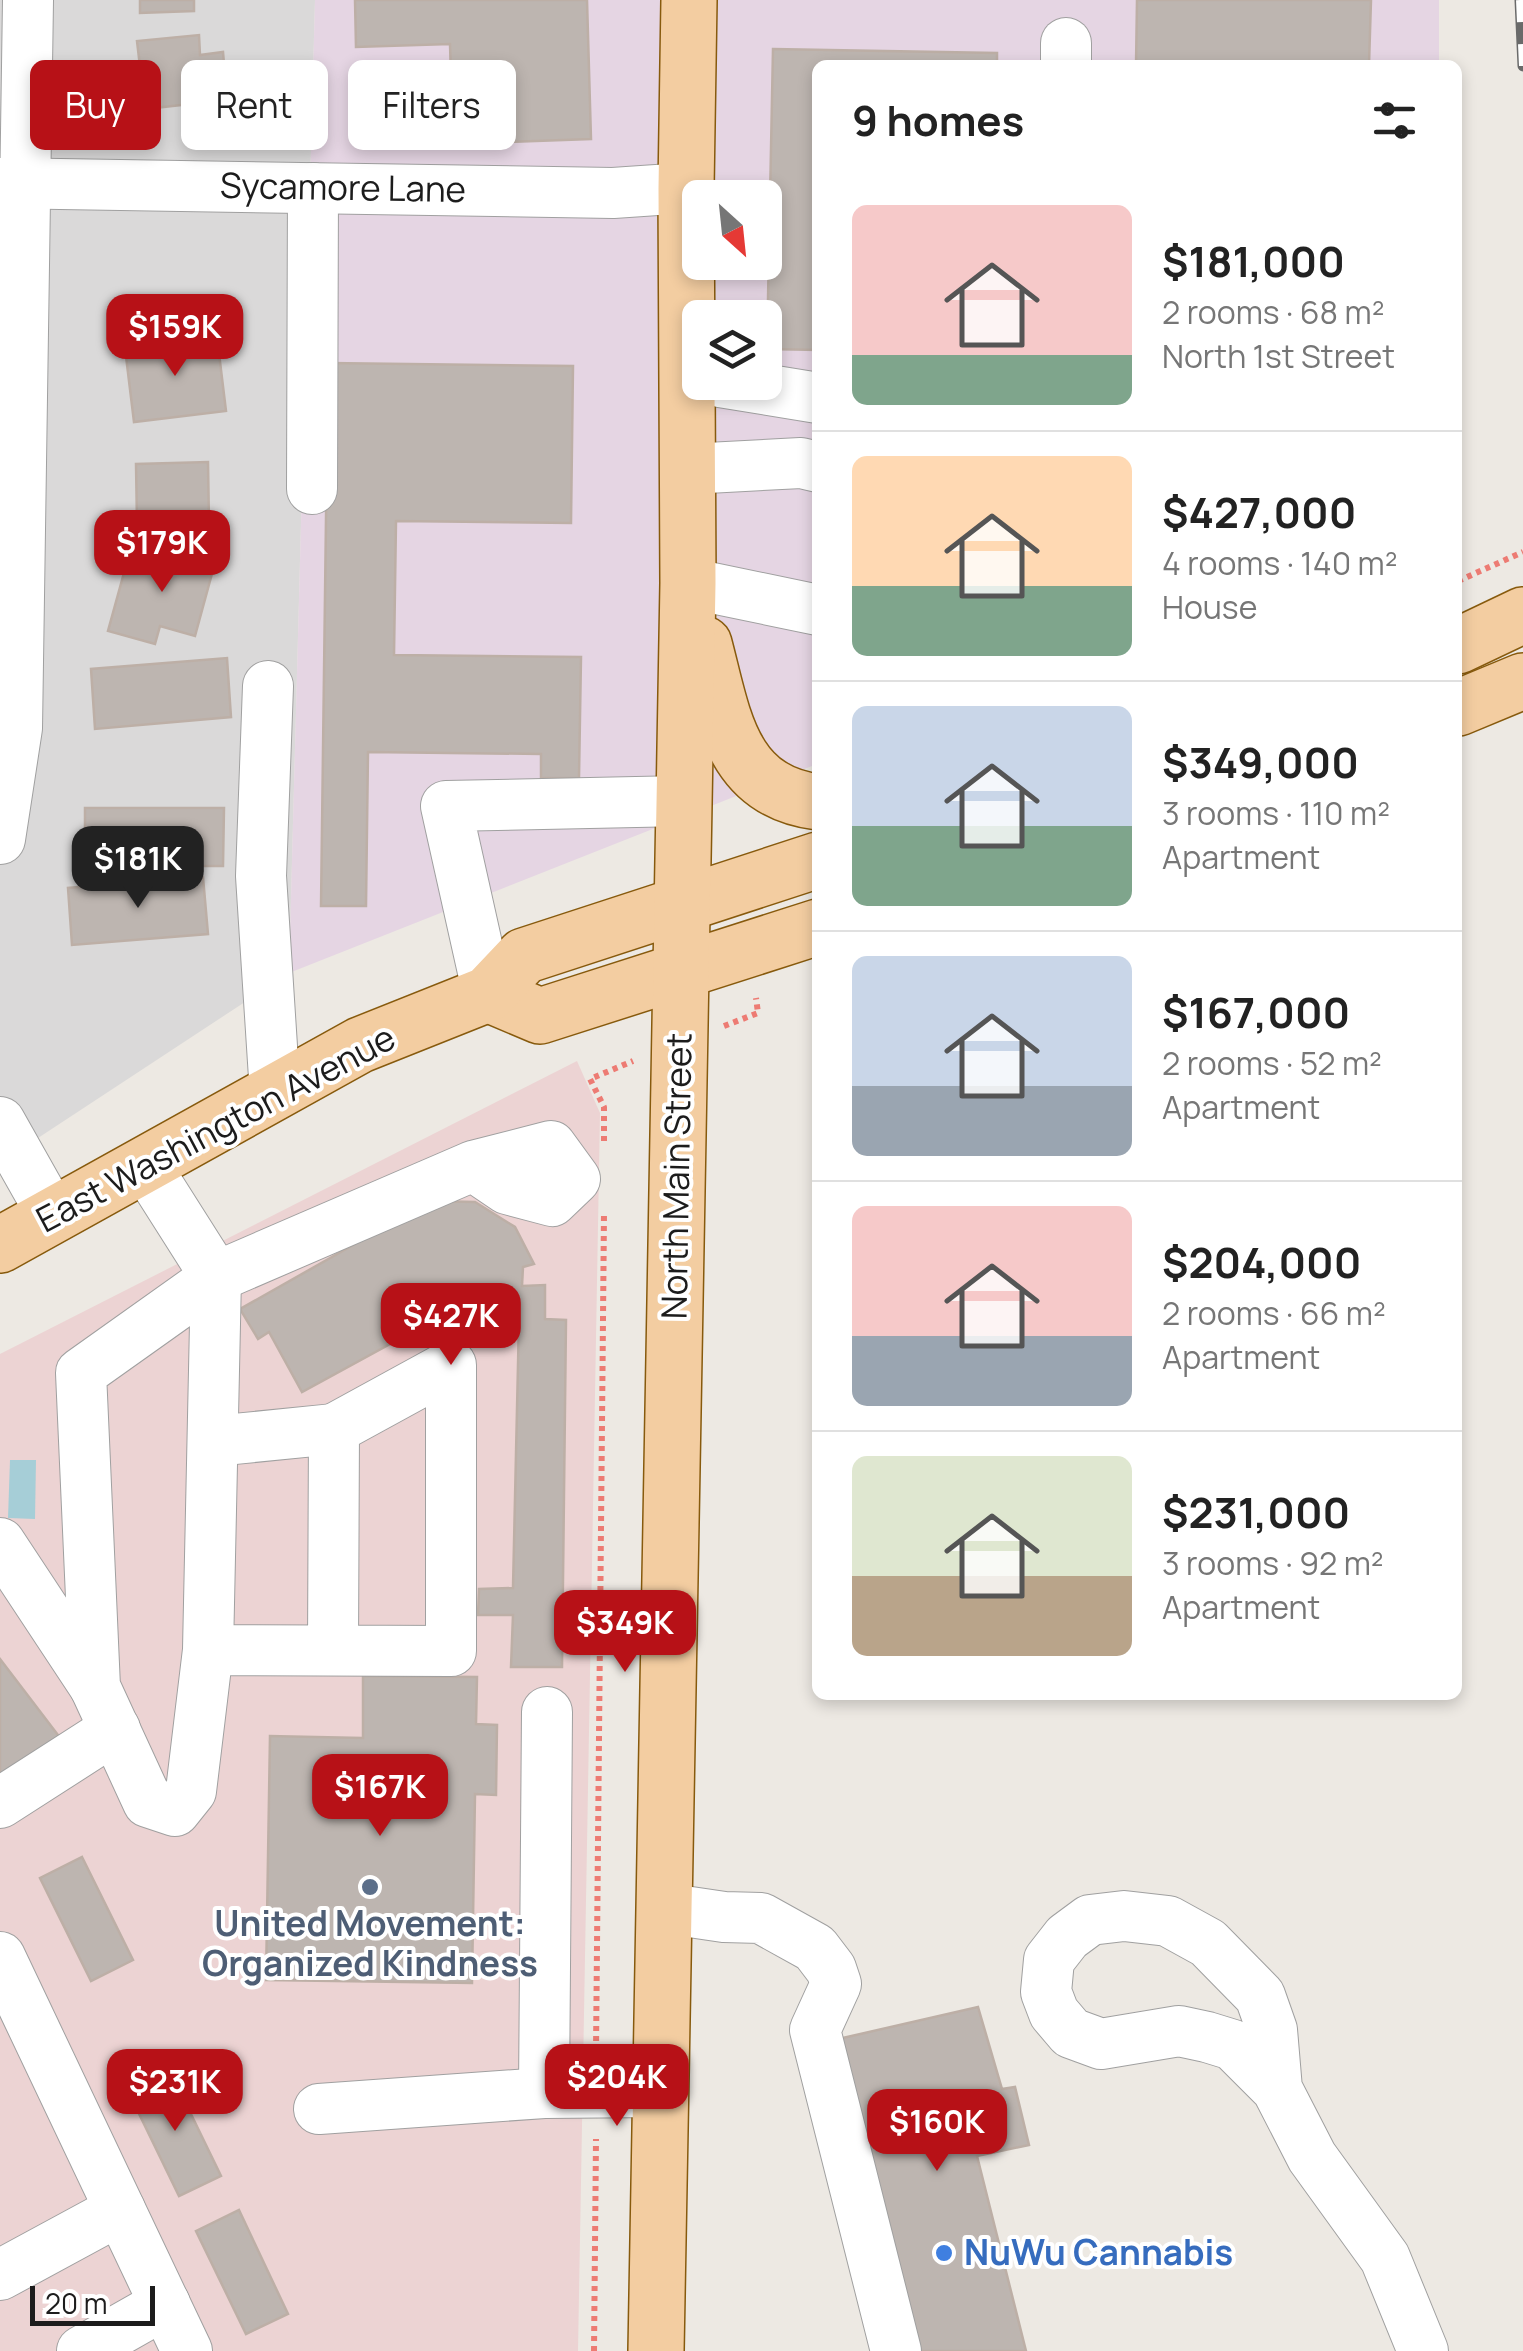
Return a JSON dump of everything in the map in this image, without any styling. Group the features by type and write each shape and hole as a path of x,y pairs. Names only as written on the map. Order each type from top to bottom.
{"main road":[{"name":"North Main Street","path":"686,180 688,0"},
{"name":"North Main Street","path":"656,2351 688,468 699,400"},
{"path":"688,583 722,713 751,772 773,790 812,800"},
{"path":"1462,644 1523,615"},
{"path":"1462,706 1523,681"},
{"name":"East Washington Avenue","path":"0,1245 360,1046 488,994 524,956 812,862"},
{"path":"488,994 540,1016 812,930"}],"street":[{"path":"0,839 17,728 13,183 28,0"},
{"name":"Sycamore Lane","path":"13,183 613,193 682,188"},
{"path":"312,490 313,188"},
{"path":"782,392 812,397"},
{"path":"688,468 812,466"},
{"path":"688,583 812,609"},
{"path":"268,686 261,876 275,1092"},
{"path":"488,994 446,806 683,802"},
{"path":"0,1122 53,1216"},
{"path":"0,1542 105,1708 148,1802 174,1811 191,1791 208,1650 216,1276 145,1165"},
{"path":"105,1708 81,1372 216,1276 473,1166"},
{"path":"208,1650 451,1651 451,1365 334,1428 214,1440"},
{"path":"334,1428 334,1648"},
{"path":"0,1803 105,1708"},
{"path":"544,2093 547,1712"},
{"path":"663,1908 761,1918 815,1948 830,1969 836,1984 815,2030 896,2351"},
{"path":"1277,2089 1272,2030 1260,1996 1208,1943 1168,1921 1124,1916 1090,1920 1067,1937 1049,1960 1046,1992 1054,2013 1071,2033 1101,2044 1179,2031 1207,2037 1233,2045 1277,2089 1312,2157 1385,2258 1423,2351"},
{"path":"0,1956 187,2351"},
{"path":"319,2109 544,2093 660,2092"},
{"path":"0,2275 120,2210"},
{"path":"82,2351 164,2304"}],"path":[{"path":"1462,579 1523,552"}],"shaded area":[{"path":"0,0 315,0 313,60 181,60 181,150 311,150 289,973 0,1163"},
{"path":"315,0 1439,0 1439,60 812,60 812,766 289,973 311,150 328,150 328,60 313,60"},
{"path":"577,1061 600,1113 578,2351 0,2351 0,1354"}],"water":[{"path":"10,1460 36,1460 35,1519 8,1518"}],"building":[{"path":"140,0 194,0 194,11 140,13"},
{"path":"355,0 587,0 591,139 516,142 516,60 450,60 450,44 356,47"},
{"path":"1137,0 1371,0 1369,60 1136,60"},
{"path":"199,35 200,55 223,52 224,60 181,60 181,105 161,107 161,60 139,60 137,41"},
{"path":"773,49 997,53 997,60 812,60 812,350 782,349 782,300 768,300 768,280 782,280 782,180 770,180"},
{"path":"217,337 226,411 134,422 125,348"},
{"path":"328,363 573,366 571,523 396,521 394,655 581,657 579,778 541,778 541,754 368,752 366,906 321,906"},
{"path":"208,462 209,523 137,524 136,464"},
{"path":"169,547 216,559 195,636 160,626 155,644 108,631 130,551 166,561"},
{"path":"227,658 231,717 95,729 91,669"},
{"path":"85,808 224,808 223,866 85,866"},
{"path":"203,877 208,934 72,945 68,888"},
{"path":"431,1201 475,1202 515,1227 534,1264 523,1267 522,1286 545,1285 545,1319 566,1320 562,1667 511,1667 513,1615 478,1615 479,1589 513,1588 519,1320 436,1319 302,1392 269,1332 258,1339 240,1309"},
{"path":"0,1659 61,1739 0,1785"},
{"name":"United Movement: Organized Kindness","path":"363,1676 477,1677 476,1724 497,1725 496,1795 475,1794 472,1983 266,1980 270,1736 363,1738"},
{"path":"82,1857 133,1960 91,1981 40,1878"},
{"name":"NuWu Cannabis","path":"978,2007 1002,2089 1015,2087 1029,2145 977,2156 1026,2351 910,2351 834,2040"},
{"path":"171,2073 221,2176 179,2196 129,2093"},
{"path":"239,2210 288,2314 246,2334 196,2231"}],"railway":[{"path":"1520,0 1523,66"}],"place":[{"name":"United Movement: Organized Kindness","path":"370,1887"},
{"name":"NuWu Cannabis","path":"944,2253"}]}
